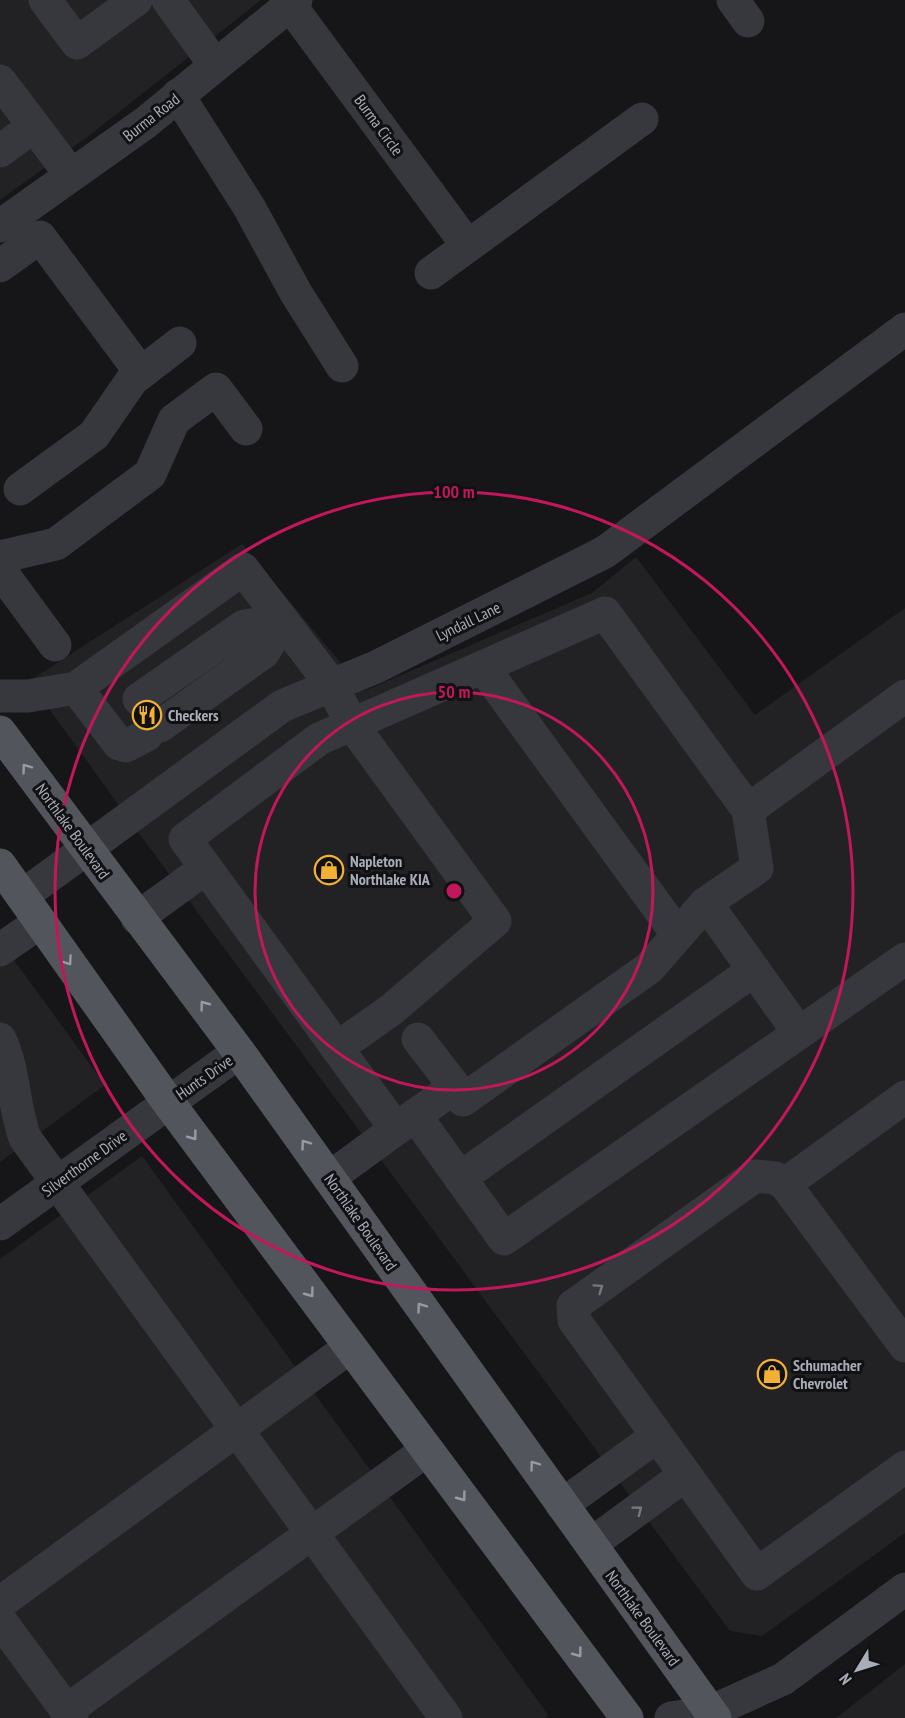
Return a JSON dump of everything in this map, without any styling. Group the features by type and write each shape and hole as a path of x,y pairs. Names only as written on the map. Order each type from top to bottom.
{"main road":[{"name":"Northlake Boulevard","path":"0,732 85,849 239,1052 713,1715"},
{"path":"0,865 168,1102 627,1718"}],"street":[{"path":"45,0 77,43 136,0"},
{"path":"168,0 216,65"},
{"name":"Burma Road","path":"0,226 178,95 293,2"},
{"name":"Burma Circle","path":"293,2 467,245"},
{"path":"0,81 71,175"},
{"path":"178,95 249,207 296,293 342,366"},
{"path":"431,273 642,119"},
{"path":"0,151 34,126"},
{"path":"0,266 40,237 141,373"},
{"name":"Lyndall Lane","path":"0,950 31,909 85,849 282,706 331,684 376,668 605,552 905,329"},
{"path":"20,489 94,435 132,380 180,343"},
{"path":"0,557 56,544 150,474 174,420 216,389 246,429"},
{"path":"86,700 243,569 331,684 351,723 495,921 391,1010 338,1048"},
{"path":"0,570 55,645"},
{"path":"418,1039 463,1100 649,968 706,903 757,868 748,810 605,613 319,739 185,839 338,1048 460,1178 504,1239 905,959"},
{"path":"0,696 86,700 114,712 133,702 244,626 282,621"},
{"path":"86,700 119,744 126,746 153,730 264,652 282,621"},
{"path":"483,667 678,935"},
{"path":"748,810 905,696"},
{"path":"137,918 206,868"},
{"path":"706,903 799,1033"},
{"path":"460,1178 754,970"},
{"path":"2,1049 25,1138 446,1718"},
{"name":"Hunts Drive","path":"168,1102 239,1052"},
{"path":"329,1178 455,1087"},
{"path":"785,1184 905,1097"},
{"name":"Silverthorne Drive","path":"0,1224 168,1102"},
{"path":"905,1346 785,1184 775,1178 756,1176 741,1185 573,1306 574,1320 580,1330 757,1574 905,1467"},
{"path":"0,1603 350,1347"},
{"path":"562,1505 657,1436"},
{"path":"0,1620 69,1714 427,1450"},
{"path":"591,1545 685,1475"},
{"path":"671,1718 713,1715 783,1679 905,1590"}],"shaded area":[{"path":"0,0 261,0 90,135 0,200"},
{"path":"242,544 364,691 592,593 636,557 755,715 905,608 905,1533 762,1636 730,1631 141,836 29,681"},
{"path":"0,941 105,1085 0,1162"},
{"path":"142,1156 549,1716 545,1718 0,1718 0,1259"},
{"path":"905,1664 905,1718 836,1718"}],"place":[{"name":"Checkers","path":"147,715"},
{"name":"Napleton Northlake KIA","path":"329,870"},
{"name":"Schumacher Chevrolet","path":"772,1374"}]}
